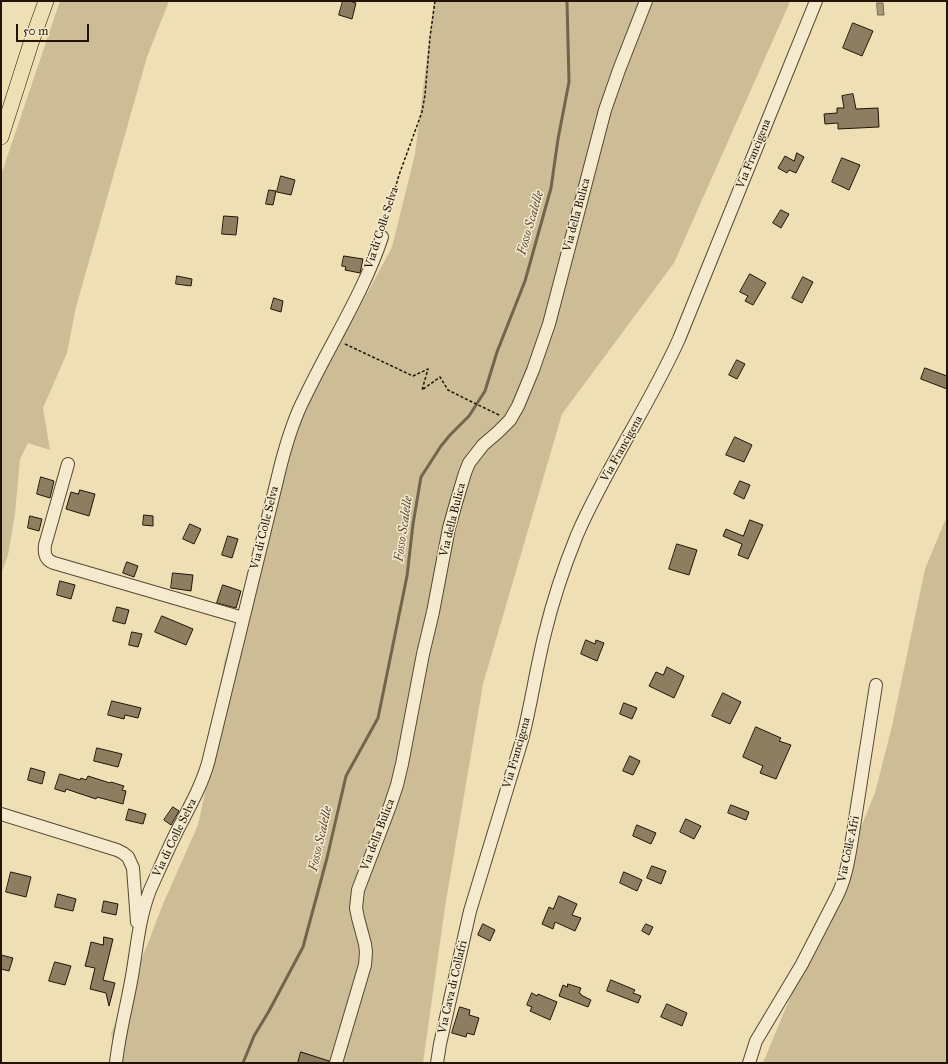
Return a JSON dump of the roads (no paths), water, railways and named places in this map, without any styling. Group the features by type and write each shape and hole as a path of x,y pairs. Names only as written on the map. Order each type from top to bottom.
{"main road":[{"path":"1,137 46,1"}],"street":[{"name":"Via della Bulica","path":"336,1063 365,965 365,944 356,908 358,890 397,786 449,528 465,473 469,463 483,446 510,420 520,401 535,364 547,328 605,110 646,1"},
{"name":"Via Francigena","path":"470,911 522,740 545,634 558,586 570,553 598,491 662,374 679,339 816,1"},
{"name":"Via di Colle Selva","path":"116,1063 142,913 172,842 198,791 206,770 289,436 305,397 367,276 382,237"},
{"path":"68,464 45,545 45,554 48,560 244,618"},
{"name":"Via Colle Afri","path":"749,1063 756,1041 802,964 838,894 844,877 852,839 876,685"},
{"path":"1,814 117,850 126,855 132,864 134,874 138,936"},
{"name":"Via Cava di Collafri","path":"437,1063 470,911"}],"waterway":[{"name":"Fosso Scalelle","path":"243,1063 254,1036 303,947 327,858 346,776 378,718 407,576 413,524 421,477 441,446 469,416 485,391 497,352 525,281 551,188 558,139 569,82 567,1"}]}
